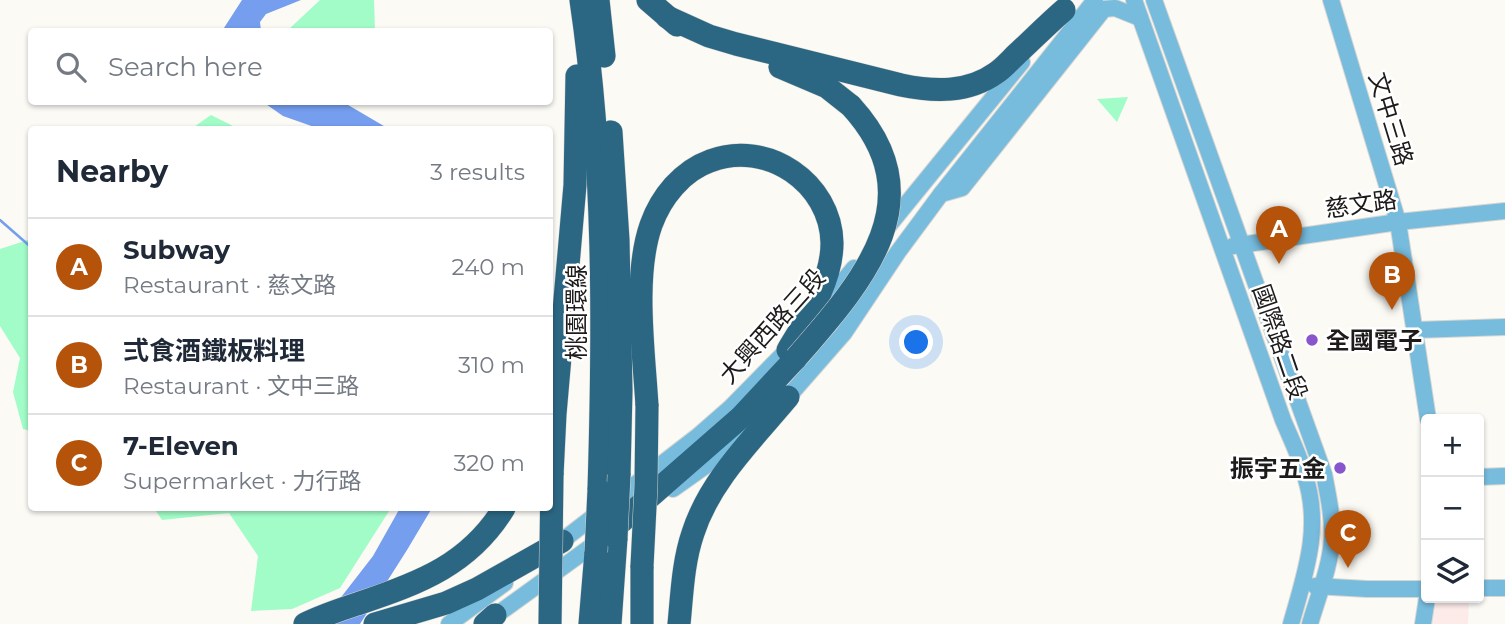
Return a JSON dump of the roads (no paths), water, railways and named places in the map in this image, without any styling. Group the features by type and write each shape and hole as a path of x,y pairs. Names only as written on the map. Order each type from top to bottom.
{"highway":[{"path":"553,450 577,131 573,0"},
{"name":"桃園環線","path":"581,0 595,124 601,243 602,393 599,490 610,624"},
{"name":"桃園環線","path":"590,624 619,475 621,390 618,240 598,0"},
{"path":"605,542 740,418 792,354 836,312 875,255 888,213 886,166 881,150 863,119 838,95 816,81 702,39 667,17 648,0"},
{"path":"667,17 709,36 736,44 901,85 942,91 970,86 998,72 1068,5"},
{"path":"642,624 647,406 642,268 646,243 655,216 668,193 693,169 711,160 743,156 778,162 811,186 822,204 832,242 830,262 823,286 792,354"},
{"path":"553,344 570,239"},
{"path":"680,624 687,560 698,517 718,481 788,397"},
{"path":"305,624 400,590 438,572 463,555 484,535 502,511"},
{"path":"550,624 552,511"},
{"path":"375,624 448,614 477,589 562,541"}],"street":[{"path":"488,621 605,542 714,460 788,397 844,333 941,194 1095,0"},
{"name":"國際路二段","path":"1134,0 1283,420 1306,476 1313,526 1308,561 1290,624"},
{"name":"國際路二段","path":"1154,0 1324,474 1331,512 1332,539 1327,571 1310,624"},
{"name":"文中三路","path":"1331,0 1398,222 1427,414"},
{"name":"大興西路三段","path":"562,541 698,436 792,354 1068,5"},
{"path":"941,194 962,188 1104,9 1115,8 1140,18"},
{"name":"慈文路","path":"1223,248 1398,222 1505,211"},
{"path":"1415,330 1505,327"},
{"path":"1484,477 1505,476"},
{"path":"1302,584 1367,589 1421,589"},
{"path":"1484,588 1505,588"},
{"path":"1423,624 1426,603"}],"water":[{"path":"242,0 301,0 266,14 260,22 261,28 224,28"},
{"path":"267,105 348,105 384,126 311,126 283,116"},
{"path":"398,511 430,511 360,624 325,624 342,596 373,556"}],"waterway":[{"path":"0,220 28,244"}],"place":[{"name":"Subway","path":"1279,264"},
{"name":"弍食酒鐵板料理","path":"1392,310"},
{"name":"全國電子","path":"1312,340"},
{"name":"振宇五金","path":"1340,468"},
{"name":"7-Eleven","path":"1348,568"}]}
